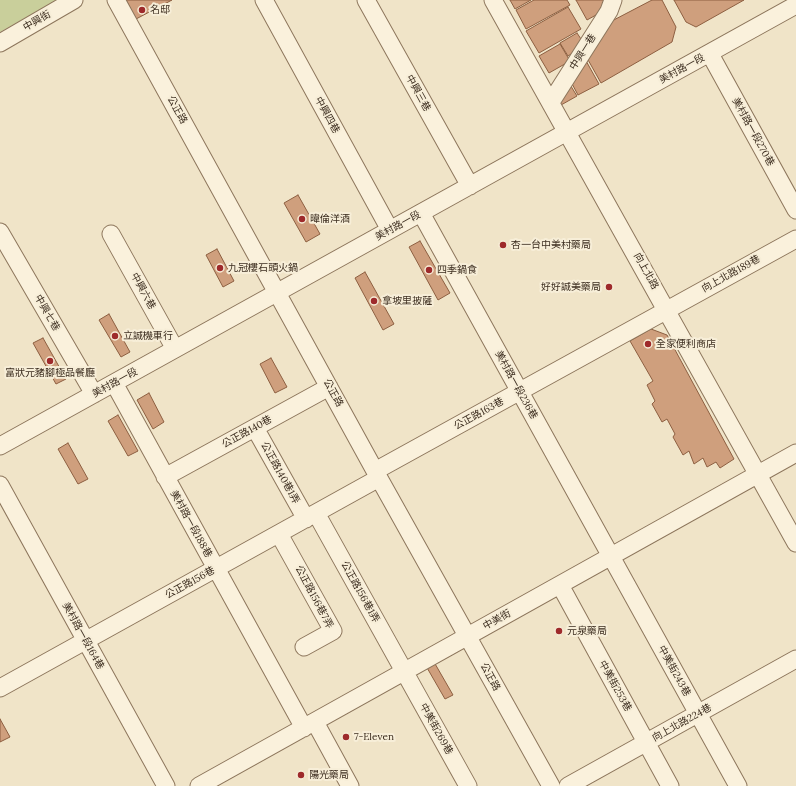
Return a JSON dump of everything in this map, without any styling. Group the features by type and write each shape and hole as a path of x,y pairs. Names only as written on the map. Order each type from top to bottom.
{"street":[{"name":"中興街","path":"0,43 74,0"},
{"name":"公正路","path":"116,0 278,292 377,475 551,786"},
{"name":"中興四巷","path":"264,0 390,230"},
{"name":"中興三巷","path":"366,0 470,186"},
{"name":"向上北路","path":"493,0 552,102 796,543"},
{"name":"中興一巷","path":"552,102 609,11 613,0"},
{"name":"美村路一段","path":"0,446 796,5"},
{"name":"美村路一段270巷","path":"710,54 796,210"},
{"name":"美村路一段236巷","path":"421,213 611,557"},
{"name":"中興六巷","path":"111,234 175,349"},
{"name":"中興七巷","path":"1,235 94,394"},
{"name":"向上北路189巷","path":"667,310 796,238"},
{"name":"公正路163巷","path":"377,475 520,391 667,310"},
{"name":"美村路一段188巷","path":"114,383 216,568 309,725 350,786"},
{"name":"公正路140巷","path":"165,477 329,387"},
{"name":"公正路140巷1弄","path":"255,428 311,516"},
{"name":"中美街","path":"199,786 796,453"},
{"name":"公正路156巷","path":"0,688 280,534 377,475"},
{"name":"美村路一段164巷","path":"0,485 166,786"},
{"name":"公正路156巷1弄","path":"311,516 404,672"},
{"name":"公正路156巷7弄","path":"280,534 333,631 304,647"},
{"name":"中美街243巷","path":"611,557 738,786"},
{"name":"中美街253巷","path":"560,585 670,786"},
{"name":"向上北路224巷","path":"568,786 796,659"},
{"name":"中美街269巷","path":"404,672 468,786"}],"green space":[{"path":"0,0 57,0 0,32"}],"building":[{"name":"名邸","path":"126,0 172,0 136,19"},
{"path":"510,0 531,0 515,9"},
{"path":"534,0 567,0 570,5 526,29 516,10"},
{"path":"576,0 608,0 605,10 587,20"},
{"path":"652,0 662,0 676,27 672,42 601,83 587,58 608,23"},
{"path":"674,0 744,0 696,27 686,22"},
{"path":"568,7 581,29 539,53 526,31"},
{"path":"577,33 581,39 574,52 568,56 560,43"},
{"path":"560,44 570,61 549,73 539,56"},
{"path":"585,59 599,84 578,95 570,80"},
{"path":"569,83 577,96 561,105 559,100"},
{"name":"暐倫洋酒","path":"298,195 320,234 306,242 284,203"},
{"name":"四季鍋食","path":"420,241 450,293 438,300 409,247"},
{"name":"九冠樓石頭火鍋","path":"217,249 234,281 223,287 206,255"},
{"name":"拿坡里披薩","path":"365,272 394,324 383,330 355,278"},
{"name":"立誠機車行","path":"109,314 130,352 121,357 99,320"},
{"path":"651,329 667,335 734,459 720,468 716,462 707,467 703,458 694,464 689,451 683,455 673,437 675,434 667,419 662,422 652,404 655,401 647,385 653,381 630,341"},
{"name":"富狀元豬腳極品餐廳","path":"43,338 66,379 56,384 33,343"},
{"path":"271,358 287,387 275,393 260,364"},
{"path":"149,393 164,422 153,429 137,400"},
{"path":"118,415 138,451 128,456 108,421"},
{"path":"68,443 88,479 78,484 58,449"},
{"path":"434,662 453,695 445,699 426,666"},
{"path":"0,719 10,737 0,742"}],"place":[{"name":"名邸","path":"142,10"},
{"name":"暐倫洋酒","path":"302,219"},
{"name":"杏一台中美村藥局","path":"503,245"},
{"name":"九冠樓石頭火鍋","path":"220,268"},
{"name":"四季鍋食","path":"429,270"},
{"name":"好好誠美藥局","path":"609,287"},
{"name":"拿坡里披薩","path":"374,301"},
{"name":"立誠機車行","path":"115,336"},
{"name":"全家便利商店","path":"648,344"},
{"name":"富狀元豬腳極品餐廳","path":"50,361"},
{"name":"元泉藥局","path":"559,631"},
{"name":"7-Eleven","path":"346,737"},
{"name":"陽光藥局","path":"301,775"}]}
